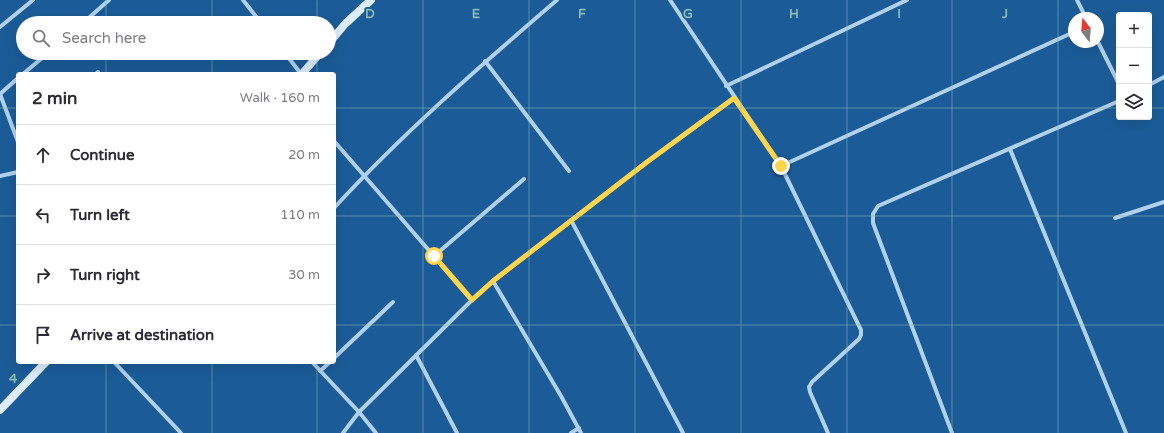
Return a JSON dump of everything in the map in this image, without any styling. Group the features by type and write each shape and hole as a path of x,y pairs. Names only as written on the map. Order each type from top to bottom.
{"main road":[{"path":"336,35 345,24 371,0"},
{"path":"304,72 314,60"},
{"path":"0,410 44,364"}],"street":[{"path":"0,27 33,0"},
{"path":"91,16 109,0"},
{"path":"243,0 256,16"},
{"path":"336,206 364,175 485,61 557,0"},
{"path":"670,0 734,98 781,166 861,330 859,339 812,382 810,387 810,392 828,433"},
{"path":"726,86 907,0"},
{"path":"1077,0 1083,12"},
{"path":"781,166 1068,35"},
{"path":"1101,48 1116,78"},
{"path":"25,72 40,60"},
{"path":"291,60 300,72"},
{"path":"485,61 569,171"},
{"path":"1151,84 1164,77"},
{"path":"16,80 0,94 16,137"},
{"path":"343,433 359,412 493,281 647,162 734,98"},
{"path":"952,433 874,223 873,214 878,206 1116,102"},
{"path":"336,143 472,300"},
{"path":"1010,149 1126,433"},
{"path":"0,176 16,172"},
{"path":"434,256 524,179"},
{"path":"1115,218 1164,202"},
{"path":"571,220 684,433"},
{"path":"493,281 561,396 581,433"},
{"path":"336,356 392,302"},
{"path":"416,355 457,433"},
{"path":"116,364 181,433"},
{"path":"314,364 359,412 375,433"},
{"path":"320,371 328,364"},
{"path":"571,433 579,428"}],"route":[{"path":"434,256 472,300 493,281 647,162 734,98 781,166"}]}
